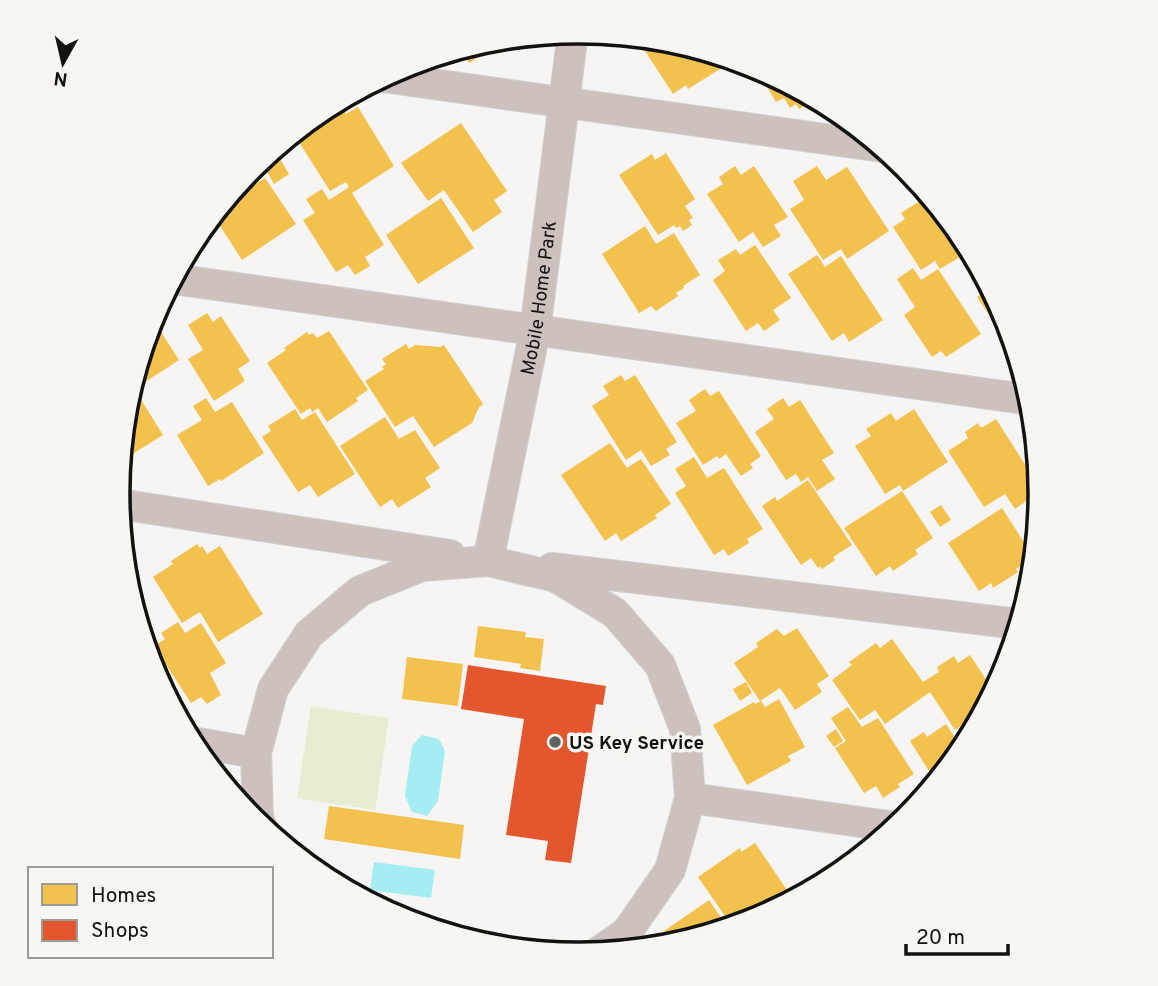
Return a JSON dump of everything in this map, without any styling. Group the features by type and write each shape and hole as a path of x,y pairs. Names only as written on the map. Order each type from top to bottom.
{"street":[{"name":"Mobile Home Park","path":"488,561 535,331 571,44"},
{"path":"403,80 861,144"},
{"path":"183,280 1018,398"},
{"path":"130,506 488,561 1009,623"},
{"path":"258,807 256,753 273,689 309,634 360,591 422,566 488,561 556,576 615,613 660,665 685,729 690,798 670,870 627,932 615,940"},
{"path":"207,745 256,753"},
{"path":"690,798 882,825"}],"green space":[{"path":"311,706 389,718 375,810 297,798"}],"water":[{"path":"422,735 439,739 445,751 438,801 427,816 412,812 405,796 412,746"},
{"path":"374,862 435,870 431,898 370,890"}],"building: Homes":[{"path":"644,49 695,59 720,69 688,89 686,85 673,94"},
{"path":"484,54 469,63 466,58"},
{"path":"766,85 806,105 799,109 796,104 790,108 784,98 776,102"},
{"path":"358,107 394,166 352,193 384,245 365,257 370,266 355,275 348,265 336,272 303,220 315,213 306,199 322,189 329,200 349,187 346,182 330,191 299,142 329,119 344,110 346,114"},
{"path":"461,123 507,191 494,200 502,212 473,232 444,190 428,201 401,163"},
{"path":"666,153 695,199 685,206 693,218 689,220 692,225 683,231 680,226 676,228 674,225 658,235 619,175 652,154 655,160"},
{"path":"280,158 289,174 274,184 266,170"},
{"path":"735,166 741,175 754,166 788,217 774,225 781,236 763,247 753,232 739,242 707,194 723,184 719,177"},
{"path":"817,166 826,180 847,167 889,231 847,259 841,249 823,260 790,209 804,200 793,181"},
{"path":"265,178 296,224 242,260 219,225 249,188"},
{"path":"441,198 474,248 418,284 386,235"},
{"path":"920,201 961,256 940,269 935,261 921,270 893,227 905,219 901,213"},
{"path":"645,226 656,244 674,233 700,275 683,286 684,288 676,293 678,296 656,311 651,306 639,313 602,254"},
{"path":"755,245 791,298 773,310 780,320 764,331 758,323 746,331 713,280 725,271 718,260 736,249 740,255"},
{"path":"817,255 825,267 841,256 883,320 849,342 844,333 832,341 788,274"},
{"path":"913,268 921,280 938,269 981,334 946,357 941,351 932,357 904,315 915,307 897,279"},
{"path":"982,294 995,323 977,297"},
{"path":"207,313 213,322 221,316 250,361 238,369 245,381 214,401 188,359 203,350 188,325"},
{"path":"160,331 179,360 143,383"},
{"path":"329,331 368,390 356,398 358,401 327,422 318,408 312,412 310,408 301,414 267,363 307,332 309,335 313,333 317,338"},
{"path":"406,344 409,349 415,345 444,345 483,404 472,423 434,447 413,416 395,427 365,381 384,369 382,367 386,364 382,359"},
{"path":"621,375 625,381 635,375 677,442 666,449 670,455 651,466 641,450 626,460 592,406 609,395 603,386"},
{"path":"705,389 710,396 719,391 761,456 750,464 753,468 741,476 726,454 703,465 676,423 696,411 689,400"},
{"path":"140,398 163,435 132,454"},
{"path":"206,398 215,412 232,402 264,453 221,481 220,479 208,486 177,435 202,420 193,406"},
{"path":"783,398 789,407 800,400 834,453 822,460 835,479 817,491 808,477 801,482 796,474 786,480 755,432 774,419 767,409"},
{"path":"295,409 302,420 315,412 355,474 318,497 310,485 298,492 262,437 271,431 268,426"},
{"path":"914,409 948,462 903,491 900,485 885,494 855,446 871,436 866,429 891,413 896,421"},
{"path":"385,417 399,439 415,430 440,468 425,478 431,487 398,508 392,499 380,507 340,446"},
{"path":"996,419 1027,468 1028,500 1015,509 1005,494 984,507 948,451 968,438 965,432 978,423 983,427"},
{"path":"610,443 627,468 641,459 671,504 655,515 657,518 621,541 616,533 605,541 561,475"},
{"path":"694,457 707,478 724,468 763,529 747,539 749,543 728,556 724,549 714,555 675,493 686,486 675,469"},
{"path":"808,480 852,545 833,557 835,560 822,569 820,566 818,568 811,558 801,565 762,506 775,497 777,501"},
{"path":"902,491 933,538 915,550 918,554 893,571 890,566 876,576 844,528"},
{"path":"941,505 951,520 940,527 930,512"},
{"path":"1002,508 1025,544 1022,565 1016,569 1018,572 993,588 991,583 979,591 948,543"},
{"path":"197,544 200,548 202,546 207,554 220,546 263,614 218,642 200,612 182,623 153,577"},
{"path":"178,622 185,633 201,623 226,663 210,673 221,695 207,704 201,697 191,703 161,657 157,644 165,639 161,633"},
{"path":"478,626 526,632 525,637 544,639 540,671 520,668 521,664 474,657"},
{"path":"797,628 829,676 817,684 822,692 795,710 780,688 760,701 734,663 758,647 756,643 777,629 784,636"},
{"path":"892,639 923,682 939,672 937,667 954,656 958,663 970,655 987,681 965,723 955,730 930,692 885,724 875,710 860,720 832,680 852,665 849,662 876,643 880,648"},
{"path":"407,657 463,664 458,706 402,699"},
{"path":"746,682 752,693 740,701 733,689"},
{"path":"779,699 805,747 788,756 791,761 747,785 713,725 754,702 755,704 761,701 765,707"},
{"path":"848,707 862,727 878,718 914,774 883,798 876,786 864,793 835,748 846,741 831,718"},
{"path":"946,724 956,739 930,772 910,741 924,732 927,737"},
{"path":"836,729 843,741 834,747 826,736"},
{"path":"329,806 464,825 460,859 324,839"},
{"path":"755,843 788,891 726,917 698,877 740,848 741,852"},
{"path":"709,900 722,918 667,934 664,931"}],"building: Shops":[{"path":"468,665 606,686 603,705 596,704 571,863 545,860 548,841 506,835 524,719 461,709"}],"place":[{"name":"US Key Service","path":"555,742"}]}
